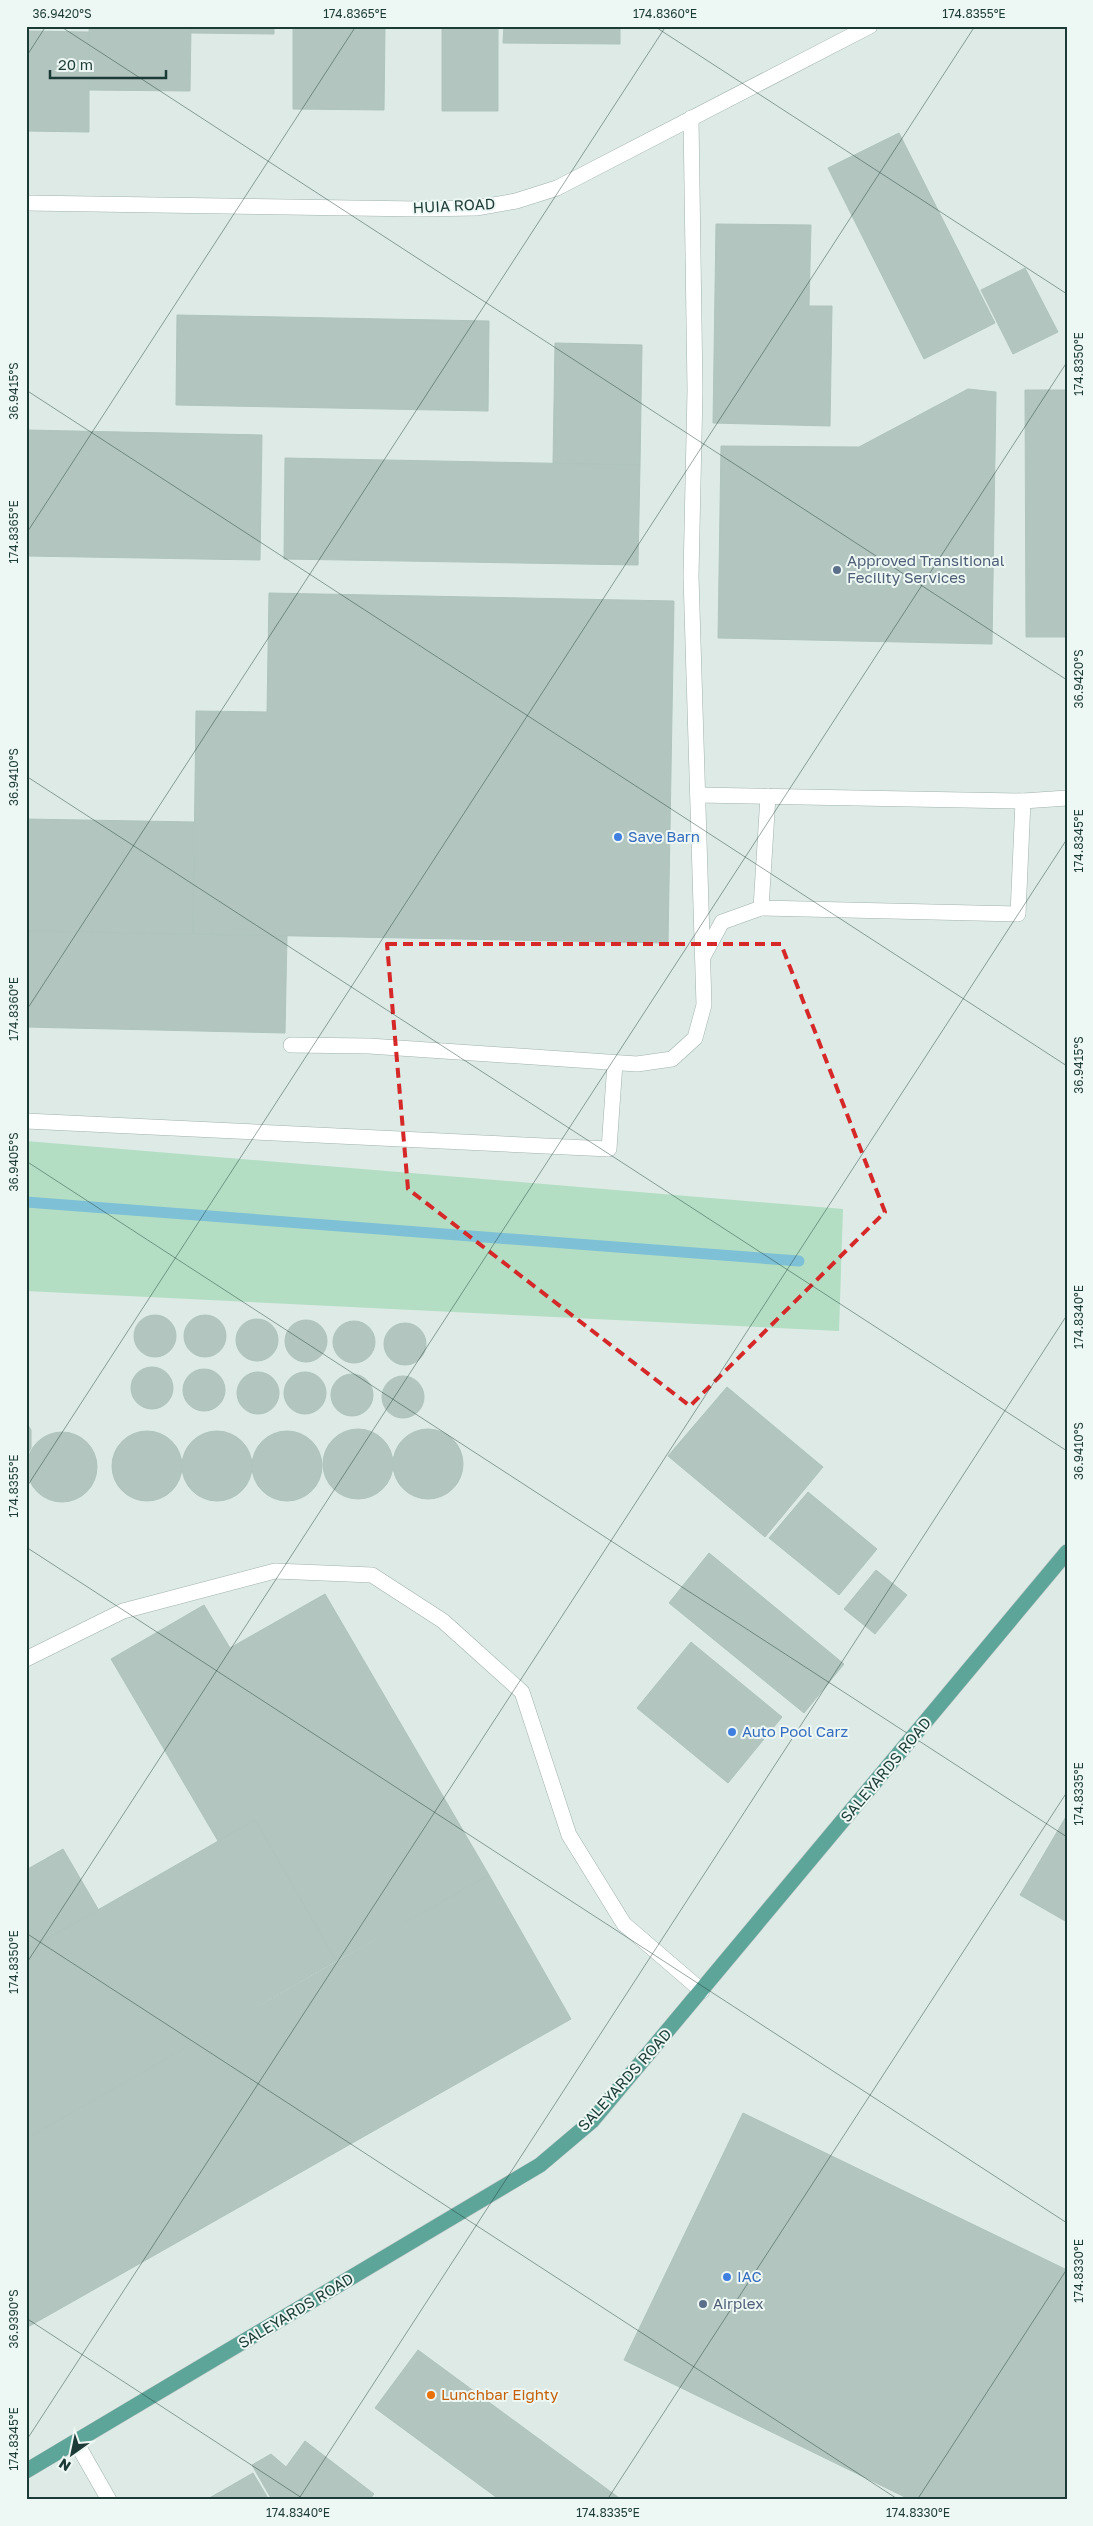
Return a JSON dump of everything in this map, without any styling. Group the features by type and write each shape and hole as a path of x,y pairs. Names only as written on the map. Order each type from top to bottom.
{"main road":[{"name":"SALEYARDS ROAD","path":"26,2471 540,2165 592,2121 1067,1552"}],"street":[{"name":"HUIA ROAD","path":"26,203 476,208 516,201 557,188 870,26"},
{"path":"291,1045 369,1046 637,1064 672,1059 695,1038 704,1004 691,576 696,390 691,118"},
{"path":"698,795 1023,801 1067,798"},
{"path":"761,908 768,796"},
{"path":"703,958 722,922 761,908 1018,914 1023,801"},
{"path":"26,1121 609,1149 615,1063"},
{"path":"26,1659 123,1611 275,1571 372,1575 442,1621 522,1692 569,1835 624,1924 702,1991"},
{"path":"76,2442 109,2500"}],"highlighted area":[{"path":"387,944 781,944 885,1212 690,1406 408,1189"}],"green space":[{"path":"26,1141 843,1209 839,1331 26,1291"}],"building":[{"path":"89,26 191,26 190,91 89,90"},
{"path":"191,26 274,26 274,34 191,33"},
{"path":"293,26 385,26 384,110 293,109"},
{"path":"420,26 498,26 498,111 442,111 442,28"},
{"path":"504,26 620,26 620,44 503,43"},
{"path":"26,31 89,32 89,132 26,131"},
{"path":"899,133 995,323 924,359 828,168"},
{"path":"716,224 811,225 809,306 832,306 830,426 713,423"},
{"path":"1025,268 1058,332 1013,354 981,290"},
{"path":"177,315 489,321 488,411 176,405"},
{"path":"555,343 642,345 640,465 553,464"},
{"path":"968,389 996,392 992,644 718,638 721,446 859,447"},
{"path":"1025,390 1067,390 1067,637 1026,637"},
{"path":"26,430 262,435 260,560 26,556"},
{"path":"285,458 640,465 638,565 284,559"},
{"path":"269,593 674,601 668,943 193,934 196,711 267,712"},
{"path":"26,819 194,822 193,934 26,931"},
{"path":"26,931 287,936 285,1033 26,1027"},
{"path":"159,1315 167,1318 173,1324 176,1336 173,1348 167,1354 151,1357 143,1354 137,1348 134,1332 137,1324 143,1318"},
{"path":"209,1315 217,1318 223,1324 226,1336 223,1348 217,1354 201,1357 193,1354 187,1348 184,1332 187,1324 193,1318"},
{"path":"261,1319 269,1322 275,1328 278,1340 275,1352 269,1358 253,1361 245,1358 239,1352 236,1336 239,1328 245,1322"},
{"path":"310,1320 318,1323 324,1329 327,1341 324,1353 318,1359 302,1362 294,1359 288,1353 285,1337 288,1329 294,1323"},
{"path":"358,1321 366,1324 372,1330 375,1342 372,1354 366,1360 350,1363 342,1360 336,1354 333,1338 336,1330 342,1324"},
{"path":"409,1323 417,1326 423,1332 426,1344 423,1356 417,1362 401,1365 393,1362 387,1356 384,1340 387,1332 393,1326"},
{"path":"156,1367 164,1370 170,1376 173,1388 170,1400 164,1406 148,1409 140,1406 134,1400 131,1384 134,1376 140,1370"},
{"path":"208,1369 216,1372 222,1378 225,1390 222,1402 216,1408 200,1411 192,1408 186,1402 183,1386 186,1378 192,1372"},
{"path":"262,1372 270,1375 276,1381 279,1393 276,1405 270,1411 254,1414 246,1411 240,1405 237,1389 240,1381 246,1375"},
{"path":"309,1372 317,1375 323,1381 326,1393 323,1405 317,1411 301,1414 293,1411 287,1405 284,1389 287,1381 293,1375"},
{"path":"356,1374 364,1377 370,1383 373,1395 370,1407 364,1413 348,1416 340,1413 334,1407 331,1391 334,1383 340,1377"},
{"path":"407,1376 415,1379 421,1385 424,1397 421,1409 415,1415 399,1418 391,1415 385,1409 382,1393 385,1385 391,1379"},
{"path":"727,1387 823,1467 765,1537 668,1456"},
{"path":"26,1422 31,1430 31,1448 26,1457"},
{"path":"358,1429 371,1432 383,1439 390,1451 393,1464 390,1477 383,1489 371,1496 358,1499 345,1496 333,1489 326,1477 323,1464 326,1451 333,1439 345,1432"},
{"path":"428,1429 441,1432 453,1439 460,1451 463,1464 460,1477 453,1489 441,1496 428,1499 415,1496 403,1489 396,1477 393,1464 396,1451 403,1439 415,1432"},
{"path":"147,1431 160,1434 172,1441 179,1453 182,1466 179,1479 172,1491 160,1498 147,1501 134,1498 122,1491 115,1479 112,1466 115,1453 122,1441 134,1434"},
{"path":"217,1431 230,1434 242,1441 249,1453 252,1466 249,1479 242,1491 230,1498 217,1501 204,1498 192,1491 185,1479 182,1466 185,1453 192,1441 204,1434"},
{"path":"287,1431 300,1434 312,1441 319,1453 322,1466 319,1479 312,1491 300,1498 287,1501 274,1498 262,1491 255,1479 252,1466 255,1453 262,1441 274,1434"},
{"path":"62,1432 75,1435 87,1442 94,1454 97,1467 94,1480 87,1492 75,1499 62,1502 49,1499 37,1492 30,1480 27,1467 30,1454 37,1442 49,1435"},
{"path":"808,1492 877,1549 839,1595 769,1538"},
{"path":"709,1553 844,1664 804,1713 669,1603"},
{"path":"876,1570 907,1595 875,1634 844,1609"},
{"path":"325,1594 489,1875 336,1961 255,1820 218,1841 111,1659 204,1605 230,1648"},
{"path":"691,1642 782,1717 728,1783 637,1708"},
{"path":"1067,1815 1067,1922 1020,1895"},
{"path":"255,1820 336,1961 26,2139 26,1951"},
{"path":"63,1849 98,1909 26,1951 26,1870"},
{"path":"489,1875 571,2019 26,2328 26,2139"},
{"path":"743,2113 1067,2270 1067,2500 911,2500 624,2360"},
{"path":"418,2350 622,2500 500,2500 375,2408"},
{"path":"305,2441 374,2494 369,2500 272,2500 252,2465 271,2454 286,2467"},
{"path":"253,2473 269,2500 206,2500"}],"waterway":[{"path":"26,1202 799,1261"}],"place":[{"name":"Approved Transitional Fecility Services","path":"837,570"},
{"name":"Save Barn","path":"618,837"},
{"name":"Auto Pool Carz","path":"732,1732"},
{"name":"IAC","path":"727,2277"},
{"name":"Airplex","path":"703,2304"},
{"name":"Lunchbar Eighty","path":"431,2395"}]}
